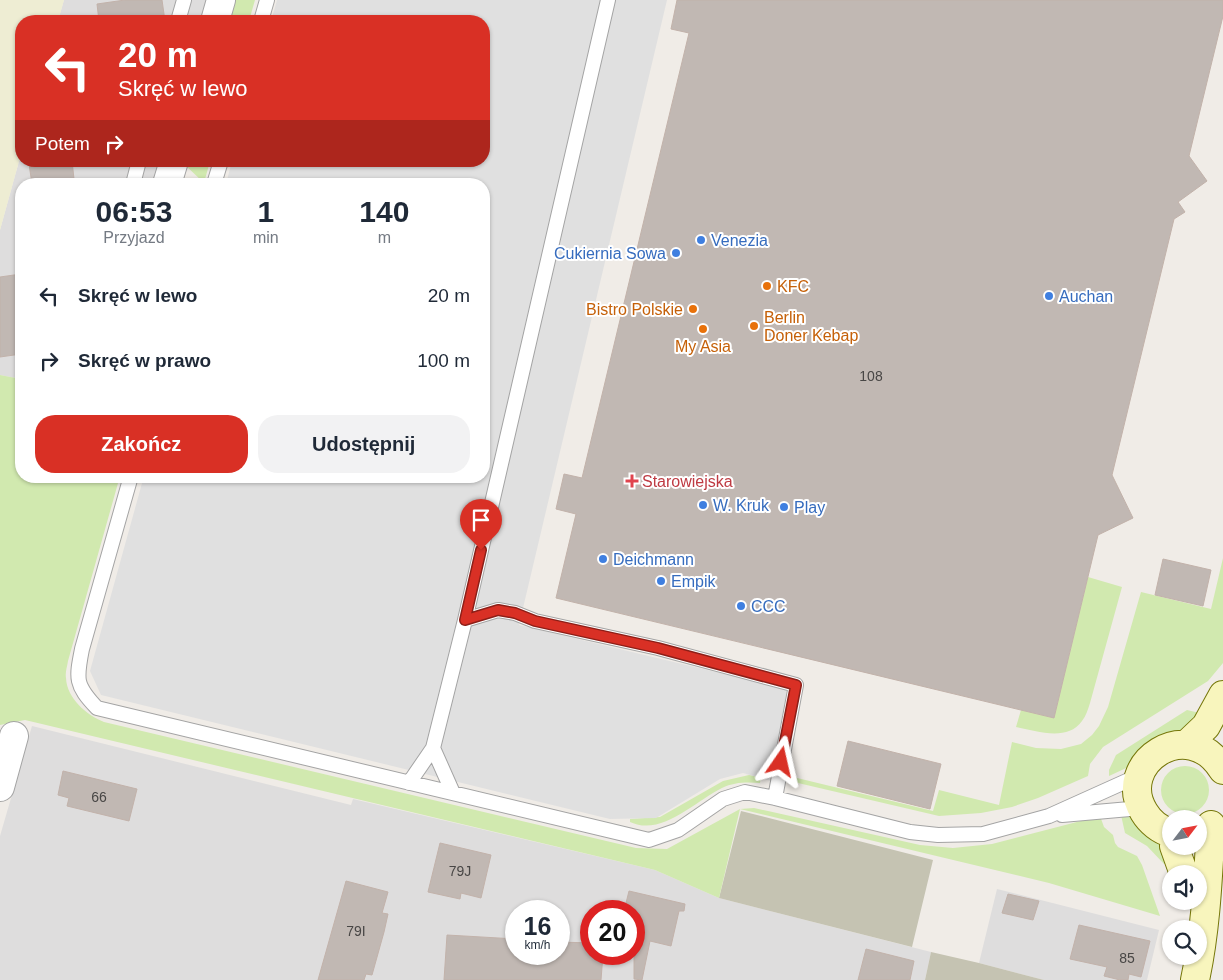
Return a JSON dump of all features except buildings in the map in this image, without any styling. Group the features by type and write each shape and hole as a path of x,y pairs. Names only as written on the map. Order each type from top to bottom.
{"main road":[{"path":"1186,744 1206,726 1223,695"},
{"path":"1162,831 1148,818 1141,808 1138,797 1140,775 1147,762 1158,752 1171,746 1186,744 1209,752 1223,770"},
{"path":"1207,895 1211,822"}],"street":[{"path":"217,15 221,0"},
{"path":"0,787 14,736"}],"lane":[{"path":"180,15 184,0"},
{"path":"263,15 267,0"},
{"path":"410,783 433,748 449,686 608,0"},
{"path":"129,483 82,648 78,670 79,683 84,694 97,708 649,840 678,830 723,799 745,792 910,832 938,835 983,834 1048,816 1140,775"},
{"path":"465,620 498,610 515,613 535,621 658,648 796,685 774,798"},
{"path":"433,748 453,793"},
{"path":"1048,816 1141,808"}],"shaded area":[{"path":"64,0 209,0 205,15 60,15"},
{"path":"277,0 667,0 519,625 787,689 771,781 743,773 720,779 656,818 610,819 101,695 90,671 142,483 490,483 490,178 228,178 230,167 490,167 490,15 273,15"},
{"path":"17,167 161,167 159,178 15,178 15,378 0,375 0,230"},
{"path":"32,726 351,805 353,799 655,870 719,898 931,952 925,980 0,980 0,836"},
{"path":"741,811 933,860 912,947 719,898"},
{"path":"997,889 1159,930 1147,980 1044,980 979,963"},
{"path":"931,952 979,963 1044,980 925,980"}],"green space":[{"path":"0,0 64,0 60,15 15,15 15,167 17,167 0,230"},
{"path":"229,0 255,0 251,15 225,15"},
{"path":"187,167 208,167 205,178 199,178"},
{"path":"0,375 15,378 15,483 118,483 66,672 67,686 70,693 79,705 91,715 104,722 636,848 667,849 740,809 719,898 655,870 25,720 0,725"},
{"path":"1223,558 1223,663 1208,681 1103,747 1090,764 1088,776 1012,807 981,813 939,816 798,783 793,777 933,811 939,790 999,805 1012,742 1036,748 1061,749 1081,744 1099,726 1108,707 1141,592 1211,609"},
{"path":"1088,577 1122,587 1086,715 1076,727 1060,733 1016,727 1021,710 1054,718"},
{"path":"1187,710 1204,714 1137,763 1109,776 1109,770 1116,755"},
{"path":"1180,766 1190,766 1198,770 1205,777 1209,785 1209,795 1205,803 1198,810 1172,810 1165,803 1161,795 1161,785 1165,777 1172,770"},
{"path":"749,775 761,777 760,783 741,783 727,786 678,816 654,825 630,822 630,819 660,817 723,781"},
{"path":"754,808 920,845 953,848 992,844 1100,816 1104,827 1113,835 1118,847 1137,856 1160,916 1049,883 740,809"},
{"path":"1121,815 1134,817 1154,834 1162,845 1162,855 1170,855 1174,861 1164,864 1147,846 1125,833"}],"place":[{"name":"Venezia","path":"701,240"},
{"name":"Cukiernia Sowa","path":"676,253"},
{"name":"KFC","path":"767,286"},
{"name":"Auchan","path":"1049,296"},
{"name":"Bistro Polskie","path":"693,309"},
{"name":"Berlin Doner Kebap","path":"754,326"},
{"name":"My Asia","path":"703,329"},
{"name":"Starowiejska","path":"632,481"},
{"name":"W. Kruk","path":"703,505"},
{"name":"Play","path":"784,507"},
{"name":"Deichmann","path":"603,559"},
{"name":"Empik","path":"661,581"},
{"name":"CCC","path":"741,606"}],"route":[{"path":"481,550 465,620 482,613 498,610 515,613 535,621 658,648 796,685 781,762"}]}
